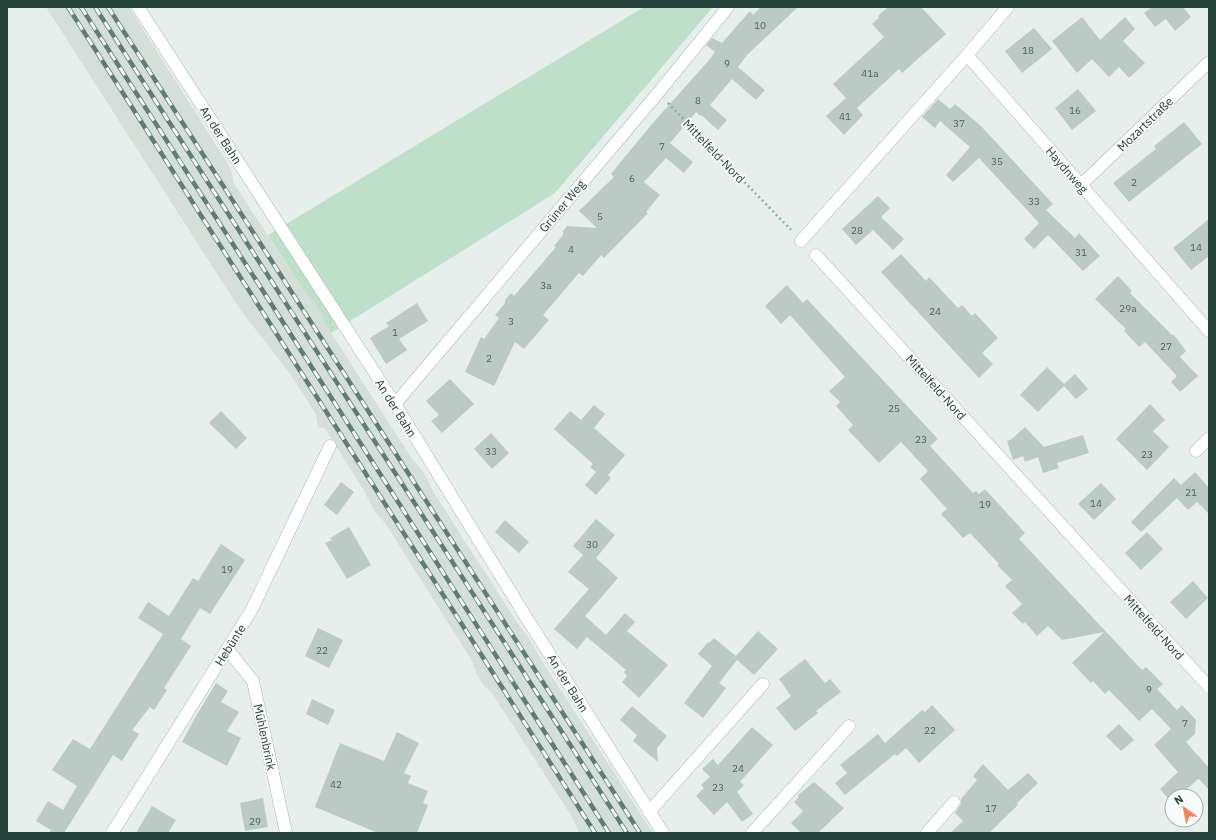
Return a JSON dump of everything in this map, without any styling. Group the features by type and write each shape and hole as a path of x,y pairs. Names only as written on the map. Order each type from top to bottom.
{"street":[{"name":"An der Bahn","path":"138,7 395,404 526,617 663,833"},
{"name":"Grüner Weg","path":"395,404 658,93 728,7"},
{"path":"801,241 1008,7"},
{"name":"Haydnweg","path":"967,55 1209,331"},
{"name":"Mozartstraße","path":"1081,185 1209,62"},
{"name":"Mittelfeld-Nord","path":"816,255 1209,687"},
{"path":"1196,451 1209,438"},
{"name":"Hebünte","path":"112,833 251,611 330,446"},
{"name":"Mühlenbrink","path":"227,649 254,681 286,833"},
{"path":"649,812 763,684"},
{"path":"752,833 849,726"},
{"path":"926,833 954,802"}],"path":[{"name":"Mittelfeld-Nord","path":"658,93 801,241"}],"shaded area":[{"path":"46,7 129,7 231,169 234,184 304,291 321,312 326,325 412,459 421,469 434,493 520,627 529,638 542,661 653,833 579,833 572,817 492,693 483,685 471,659 385,523 375,512 363,489 324,427 318,428 316,414 291,375 239,308"}],"green space":[{"path":"644,7 713,7 555,193 331,333 321,312 304,291 268,235"}],"building":[{"path":"761,7 798,7 747,55 738,67 765,90 756,100 732,79 710,105 727,120 718,130 696,112 670,143 693,162 684,173 666,158 644,182 660,195 646,212 648,213 604,258 601,255 583,276 579,273 543,315 549,320 524,349 515,342 494,386 465,372 481,337 484,339 499,318 495,315 505,303 505,300 511,293 514,296 556,247 554,246 563,235 563,231 567,226 597,228 579,211 614,177 611,174 623,159 709,60 715,52 706,45 712,38 722,43 750,11 753,15"},
{"path":"888,7 921,7 946,34 902,73 899,69 857,108 863,115 844,135 826,116 846,98 833,84 884,37 872,24"},
{"path":"1152,7 1183,7 1191,17 1175,31 1166,19 1155,27 1144,13"},
{"path":"1082,17 1100,40 1125,17 1135,29 1123,41 1145,63 1129,78 1119,67 1109,77 1092,59 1077,73 1052,41"},
{"path":"1034,28 1052,49 1022,73 1005,51"},
{"path":"1078,89 1096,111 1072,130 1055,108"},
{"path":"938,99 950,109 955,104 981,126 1053,204 1046,210 1075,238 1079,233 1100,256 1083,271 1048,235 1034,249 1024,239 1039,223 979,158 953,182 946,175 970,147 940,121 935,128 922,117"},
{"path":"1184,122 1202,144 1129,202 1113,183 1156,149 1154,146"},
{"path":"878,196 890,208 881,217 904,239 893,250 873,230 856,245 842,229"},
{"path":"1209,219 1209,256 1191,270 1173,248"},
{"path":"901,254 926,281 929,277 958,308 962,305 972,316 975,313 998,338 982,353 993,364 979,378 881,272"},
{"path":"1118,276 1132,291 1130,293 1172,335 1174,335 1186,351 1180,357 1198,376 1180,392 1171,382 1177,376 1145,342 1139,347 1124,331 1126,329 1095,299"},
{"path":"787,285 803,303 807,299 938,439 930,446 973,493 976,491 979,494 985,489 1025,533 1019,539 1142,670 1146,667 1163,684 1157,689 1177,710 1182,705 1196,720 1195,734 1186,742 1209,768 1209,790 1198,779 1188,788 1164,788 1164,794 1160,789 1178,772 1154,745 1171,729 1152,709 1139,721 1109,690 1105,694 1093,681 1091,683 1072,663 1104,632 1062,640 1048,626 1037,636 1025,622 1023,624 1012,613 1022,604 1005,586 1012,580 970,533 963,538 941,514 947,509 920,479 928,471 901,442 879,463 848,430 853,425 836,406 840,402 829,391 845,377 790,315 781,324 765,306"},
{"path":"417,303 428,321 399,339 407,350 386,364 370,338 389,326 386,323"},
{"path":"1047,367 1064,384 1075,374 1088,389 1076,399 1064,386 1038,412 1020,395"},
{"path":"450,379 474,404 442,433 431,421 439,415 426,401"},
{"path":"1150,404 1165,420 1153,431 1169,447 1147,470 1116,439"},
{"path":"594,405 605,414 594,428 625,455 608,475 611,478 596,495 585,485 596,472 590,467 593,464 554,429 570,411 581,420"},
{"path":"221,411 247,438 236,449 209,423"},
{"path":"1025,427 1044,447 1083,435 1089,453 1057,463 1059,468 1043,473 1038,457 1025,462 1023,456 1013,460 1007,441 1012,439"},
{"path":"491,433 509,453 492,469 474,449"},
{"path":"1195,472 1209,488 1209,514 1197,502 1188,510 1177,498 1141,532 1131,522 1174,478 1181,485"},
{"path":"341,482 354,492 337,515 324,505"},
{"path":"1101,483 1116,499 1094,520 1078,504"},
{"path":"596,519 615,535 596,558 618,578 585,616 606,635 625,613 635,622 627,631 668,665 639,698 622,682 627,676 624,672 626,670 587,637 577,649 554,629 589,589 568,572 583,555 573,546"},
{"path":"505,520 529,542 519,553 495,532"},
{"path":"349,527 371,565 347,579 325,543 332,540 330,538"},
{"path":"1147,532 1163,549 1141,570 1125,553"},
{"path":"221,544 245,560 210,614 200,608 181,639 191,646 164,688 167,690 154,710 150,707 132,730 139,734 122,761 113,755 64,833 49,833 51,830 36,821 48,801 63,810 77,786 52,770 73,739 90,749 163,634 138,618 148,602 169,616 193,578 198,581"},
{"path":"1193,581 1208,598 1186,619 1170,602"},
{"path":"318,628 343,640 329,668 305,656"},
{"path":"758,631 778,649 754,675 737,660 719,683 726,688 703,718 684,703 712,666 698,654 708,642 709,643 714,638 736,656"},
{"path":"805,659 825,683 830,679 841,692 816,711 818,713 795,731 776,708 791,696 779,679"},
{"path":"216,683 228,691 221,702 239,712 227,731 241,738 227,766 182,742"},
{"path":"312,699 335,710 328,725 306,714"},
{"path":"932,705 955,730 919,763 906,748 897,756 895,754 845,795 835,783 847,773 840,765 878,734 885,743 922,710 925,712"},
{"path":"632,706 667,736 657,748 658,762 633,741 637,735 620,720"},
{"path":"1119,724 1134,740 1121,751 1106,736"},
{"path":"752,727 773,745 740,782 744,785 737,792 753,814 742,822 727,802 714,815 696,796 704,788 701,785 710,777 702,769 713,759 718,765"},
{"path":"397,732 419,743 404,773 411,776 408,783 428,791 423,803 428,805 417,833 378,833 315,807 340,743 384,761"},
{"path":"983,764 1008,790 1028,773 1038,783 989,833 950,833 963,821 955,813 961,804 961,799 977,780 973,776"},
{"path":"814,782 844,808 818,833 801,833 791,823 803,811 794,802 799,797 798,795"},
{"path":"263,798 268,827 245,831 240,803"},
{"path":"152,806 176,820 168,833 136,833"}],"railway":[{"path":"68,7 595,833"},
{"path":"81,7 609,833"},
{"path":"95,7 627,833"},
{"path":"108,7 640,833"}]}
